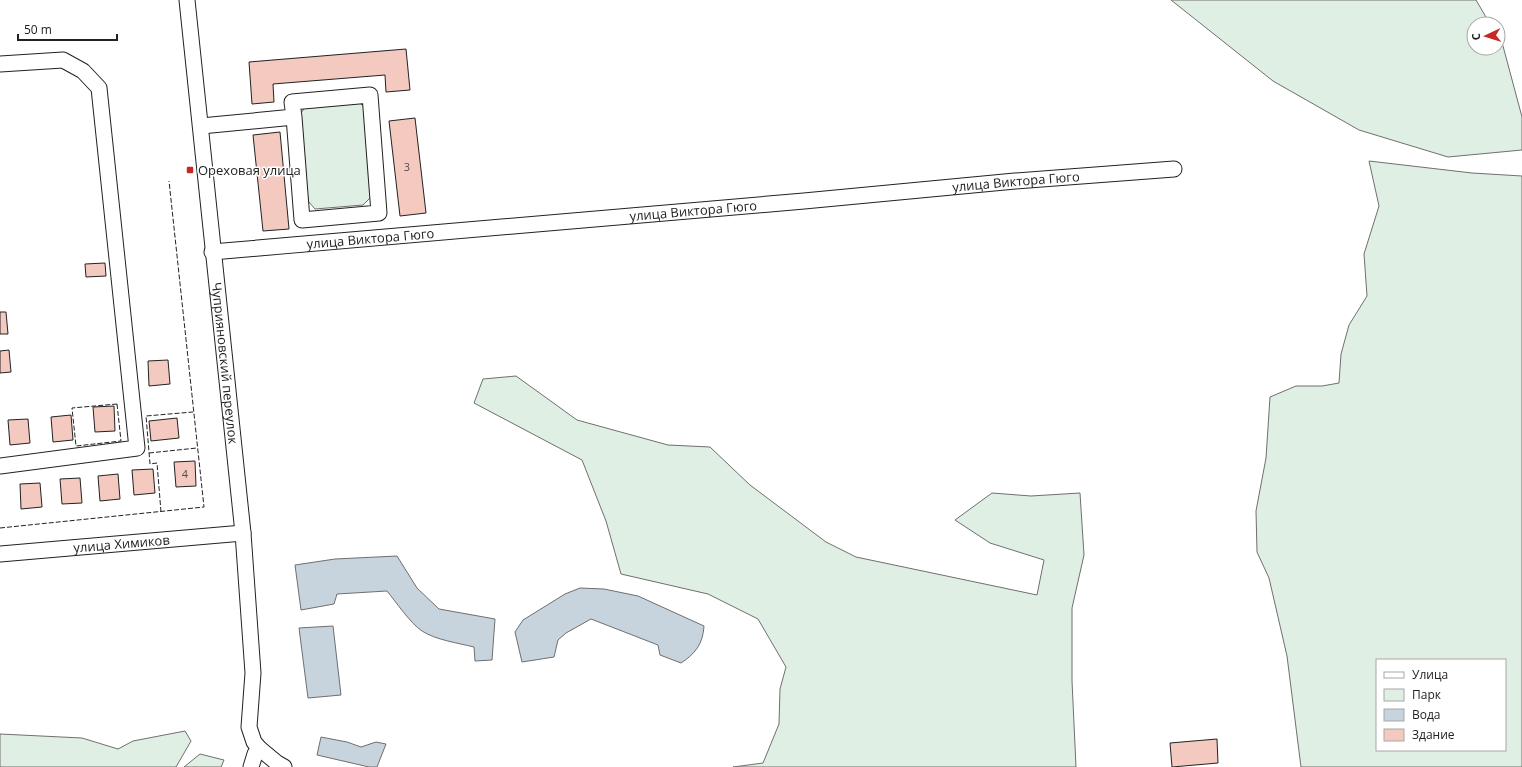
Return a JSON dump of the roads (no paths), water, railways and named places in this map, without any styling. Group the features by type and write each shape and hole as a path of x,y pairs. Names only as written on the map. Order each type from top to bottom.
{"street":[{"name":"Чуприяновский переулок","path":"187,0 201,126 212,252 243,533 253,673 249,727 254,742 260,748"},
{"path":"0,64 63,60 83,71 99,88 137,448 0,466"},
{"path":"370,95 380,213 302,220 294,117 292,102 370,95"},
{"path":"201,126 294,117"},
{"name":"улица Виктора Гюго","path":"212,252 788,203 1015,181 1174,169"},
{"name":"улица Химиков","path":"0,554 243,533"},
{"path":"251,767 255,754 260,748 277,763 284,767"}],"water":[{"path":"397,556 417,588 439,609 495,619 492,660 475,661 474,647 440,639 422,631 408,618 387,591 337,594 334,604 301,610 295,565 335,559"},
{"path":"580,588 604,589 638,596 704,626 700,643 694,652 681,663 660,655 658,645 591,619 566,633 558,640 554,657 522,662 515,632 523,620 565,594"},
{"path":"333,626 341,695 308,698 299,628"},
{"path":"321,737 347,742 361,747 376,742 386,744 377,767 369,767 317,755"}],"place":[{"name":"Ореховая улица","path":"190,170"}]}
